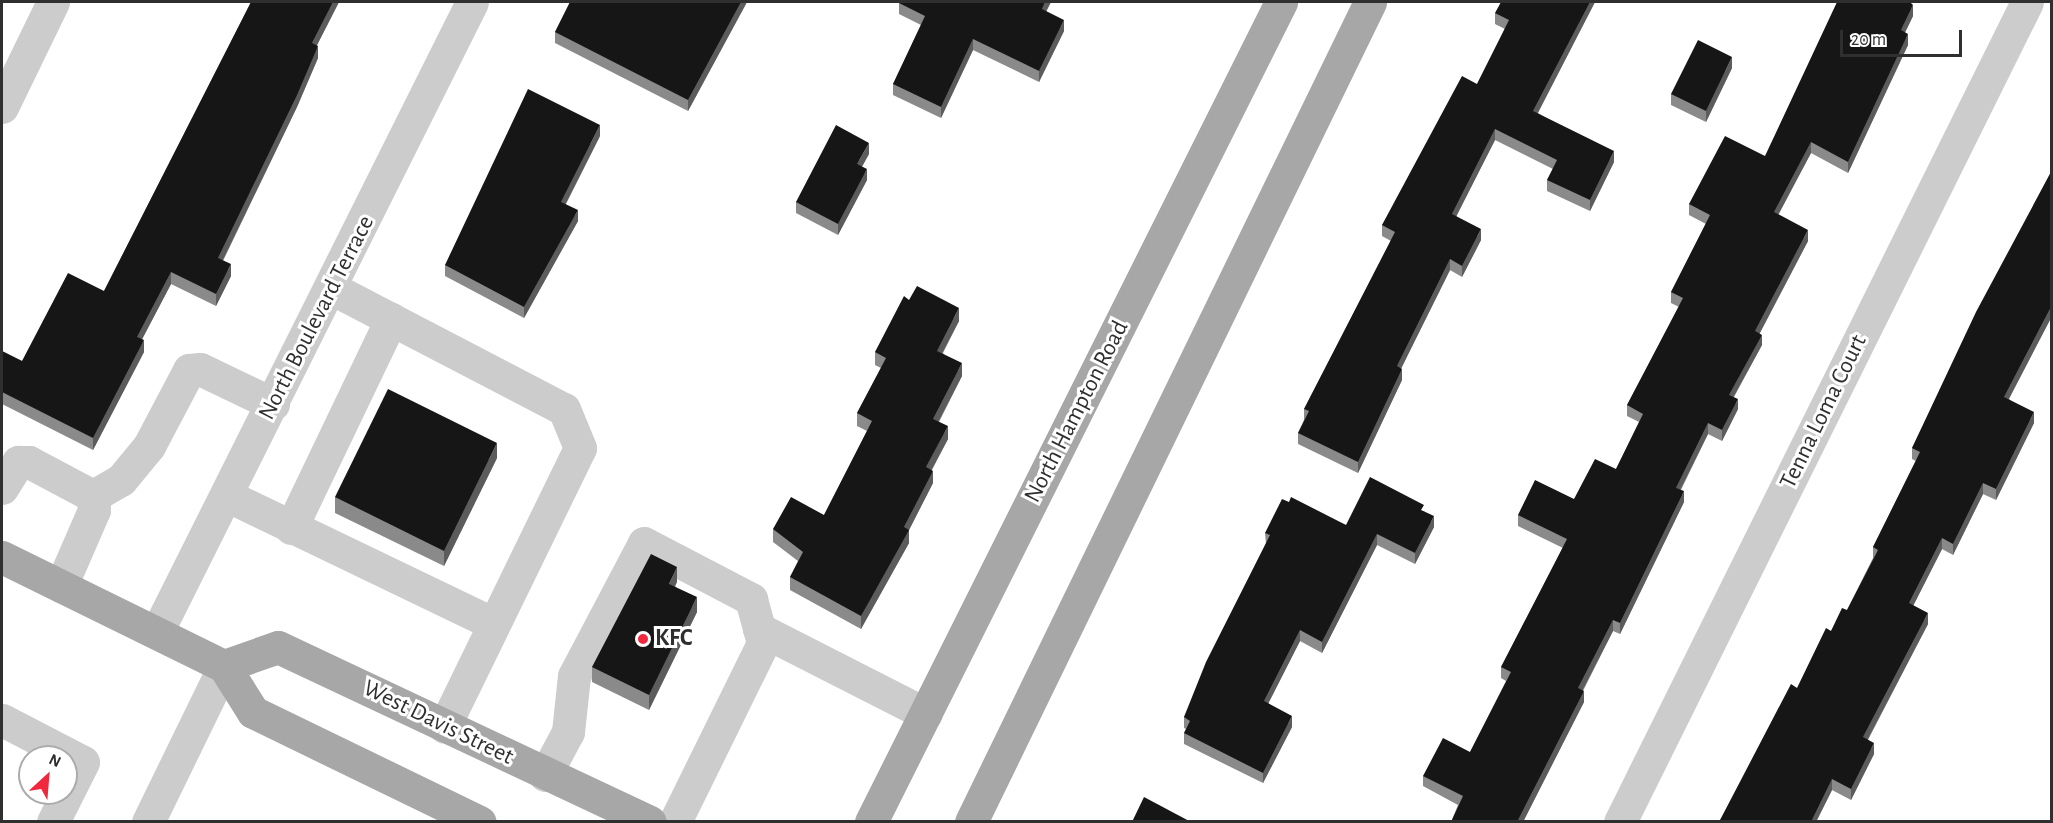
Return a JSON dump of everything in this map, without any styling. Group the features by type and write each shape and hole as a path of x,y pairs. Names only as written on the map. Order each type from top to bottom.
{"main road":[{"name":"North Hampton Road","path":"871,822 1281,2"},
{"path":"971,822 1370,2"},
{"path":"2,557 224,666 253,712 480,822"},
{"name":"West Davis Street","path":"224,666 278,647 545,775 650,822"}],"street":[{"path":"2,107 52,2"},
{"name":"North Boulevard Terrace","path":"157,632 333,289 472,2"},
{"name":"Tenna Loma Court","path":"1620,822 2027,2"},
{"path":"333,289 564,408 580,448 444,727"},
{"path":"291,528 391,319"},
{"path":"93,496 121,480 149,446 189,370 200,369 273,404"},
{"path":"2,488 18,462 29,462 93,496"},
{"path":"61,586 94,510 93,496"},
{"path":"228,496 494,624"},
{"path":"545,775 568,732 574,676 644,543 751,598 762,643 675,822"},
{"path":"759,629 927,714"},
{"path":"148,822 224,666"},
{"path":"2,720 83,762 53,822"}],"building":[{"path":"251,2 333,2 312,43 318,46 297,95 218,258 231,264 216,294 171,272 137,337 144,340 93,438 2,392 2,351 22,361 68,273 104,291"},
{"path":"570,2 741,2 688,100 555,32"},
{"path":"900,2 1045,2 1042,9 1064,20 1039,71 973,39 941,107 893,84 925,16"},
{"path":"1501,2 1590,2 1533,111 1614,151 1590,200 1547,180 1557,160 1495,129 1452,214 1481,229 1462,266 1450,259 1397,366 1402,369 1358,462 1298,433 1309,411 1304,409 1395,232 1382,225 1462,76 1477,84 1509,20 1495,13"},
{"path":"1837,2 1910,2 1913,5 1901,30 1908,34 1848,162 1811,142 1774,212 1808,230 1755,331 1762,335 1729,395 1738,399 1722,430 1708,423 1676,488 1684,491 1620,623 1613,620 1578,688 1584,691 1517,822 1451,822 1463,796 1423,776 1443,738 1470,752 1511,672 1501,667 1567,539 1518,515 1535,480 1574,499 1595,459 1616,469 1643,414 1627,405 1683,298 1671,292 1710,215 1689,204 1725,136 1765,156"},
{"path":"1698,40 1732,57 1706,111 1671,94"},
{"path":"528,89 600,125 561,202 578,210 524,307 445,265"},
{"path":"836,125 869,143 857,164 867,169 838,224 796,202"},
{"path":"2052,170 2052,305 2004,397 2034,412 1996,489 1983,483 1953,544 1942,538 1909,603 1928,613 1863,737 1874,743 1851,789 1832,779 1811,822 1719,822 1791,684 1797,688 1826,628 1831,631 1842,608 1847,610 1878,550 1873,547 1920,452 1912,448 1976,312"},
{"path":"917,286 959,308 937,351 962,363 933,419 948,426 926,467 933,471 904,527 909,530 861,616 790,577 803,552 773,529 791,497 824,515 872,421 857,413 886,358 875,352 904,296 909,300"},
{"path":"388,389 497,443 444,551 335,497"},
{"path":"1370,477 1424,505 1421,510 1434,516 1415,553 1377,534 1322,642 1300,630 1264,701 1292,716 1263,773 1184,733 1190,721 1184,717 1206,662 1270,535 1265,533 1282,499 1289,502 1291,497 1346,525"},
{"name":"KFC","path":"651,554 677,567 669,584 697,597 649,695 592,667"},
{"path":"1144,797 1191,822 1132,822"}],"place":[{"name":"KFC","path":"643,639"}]}
